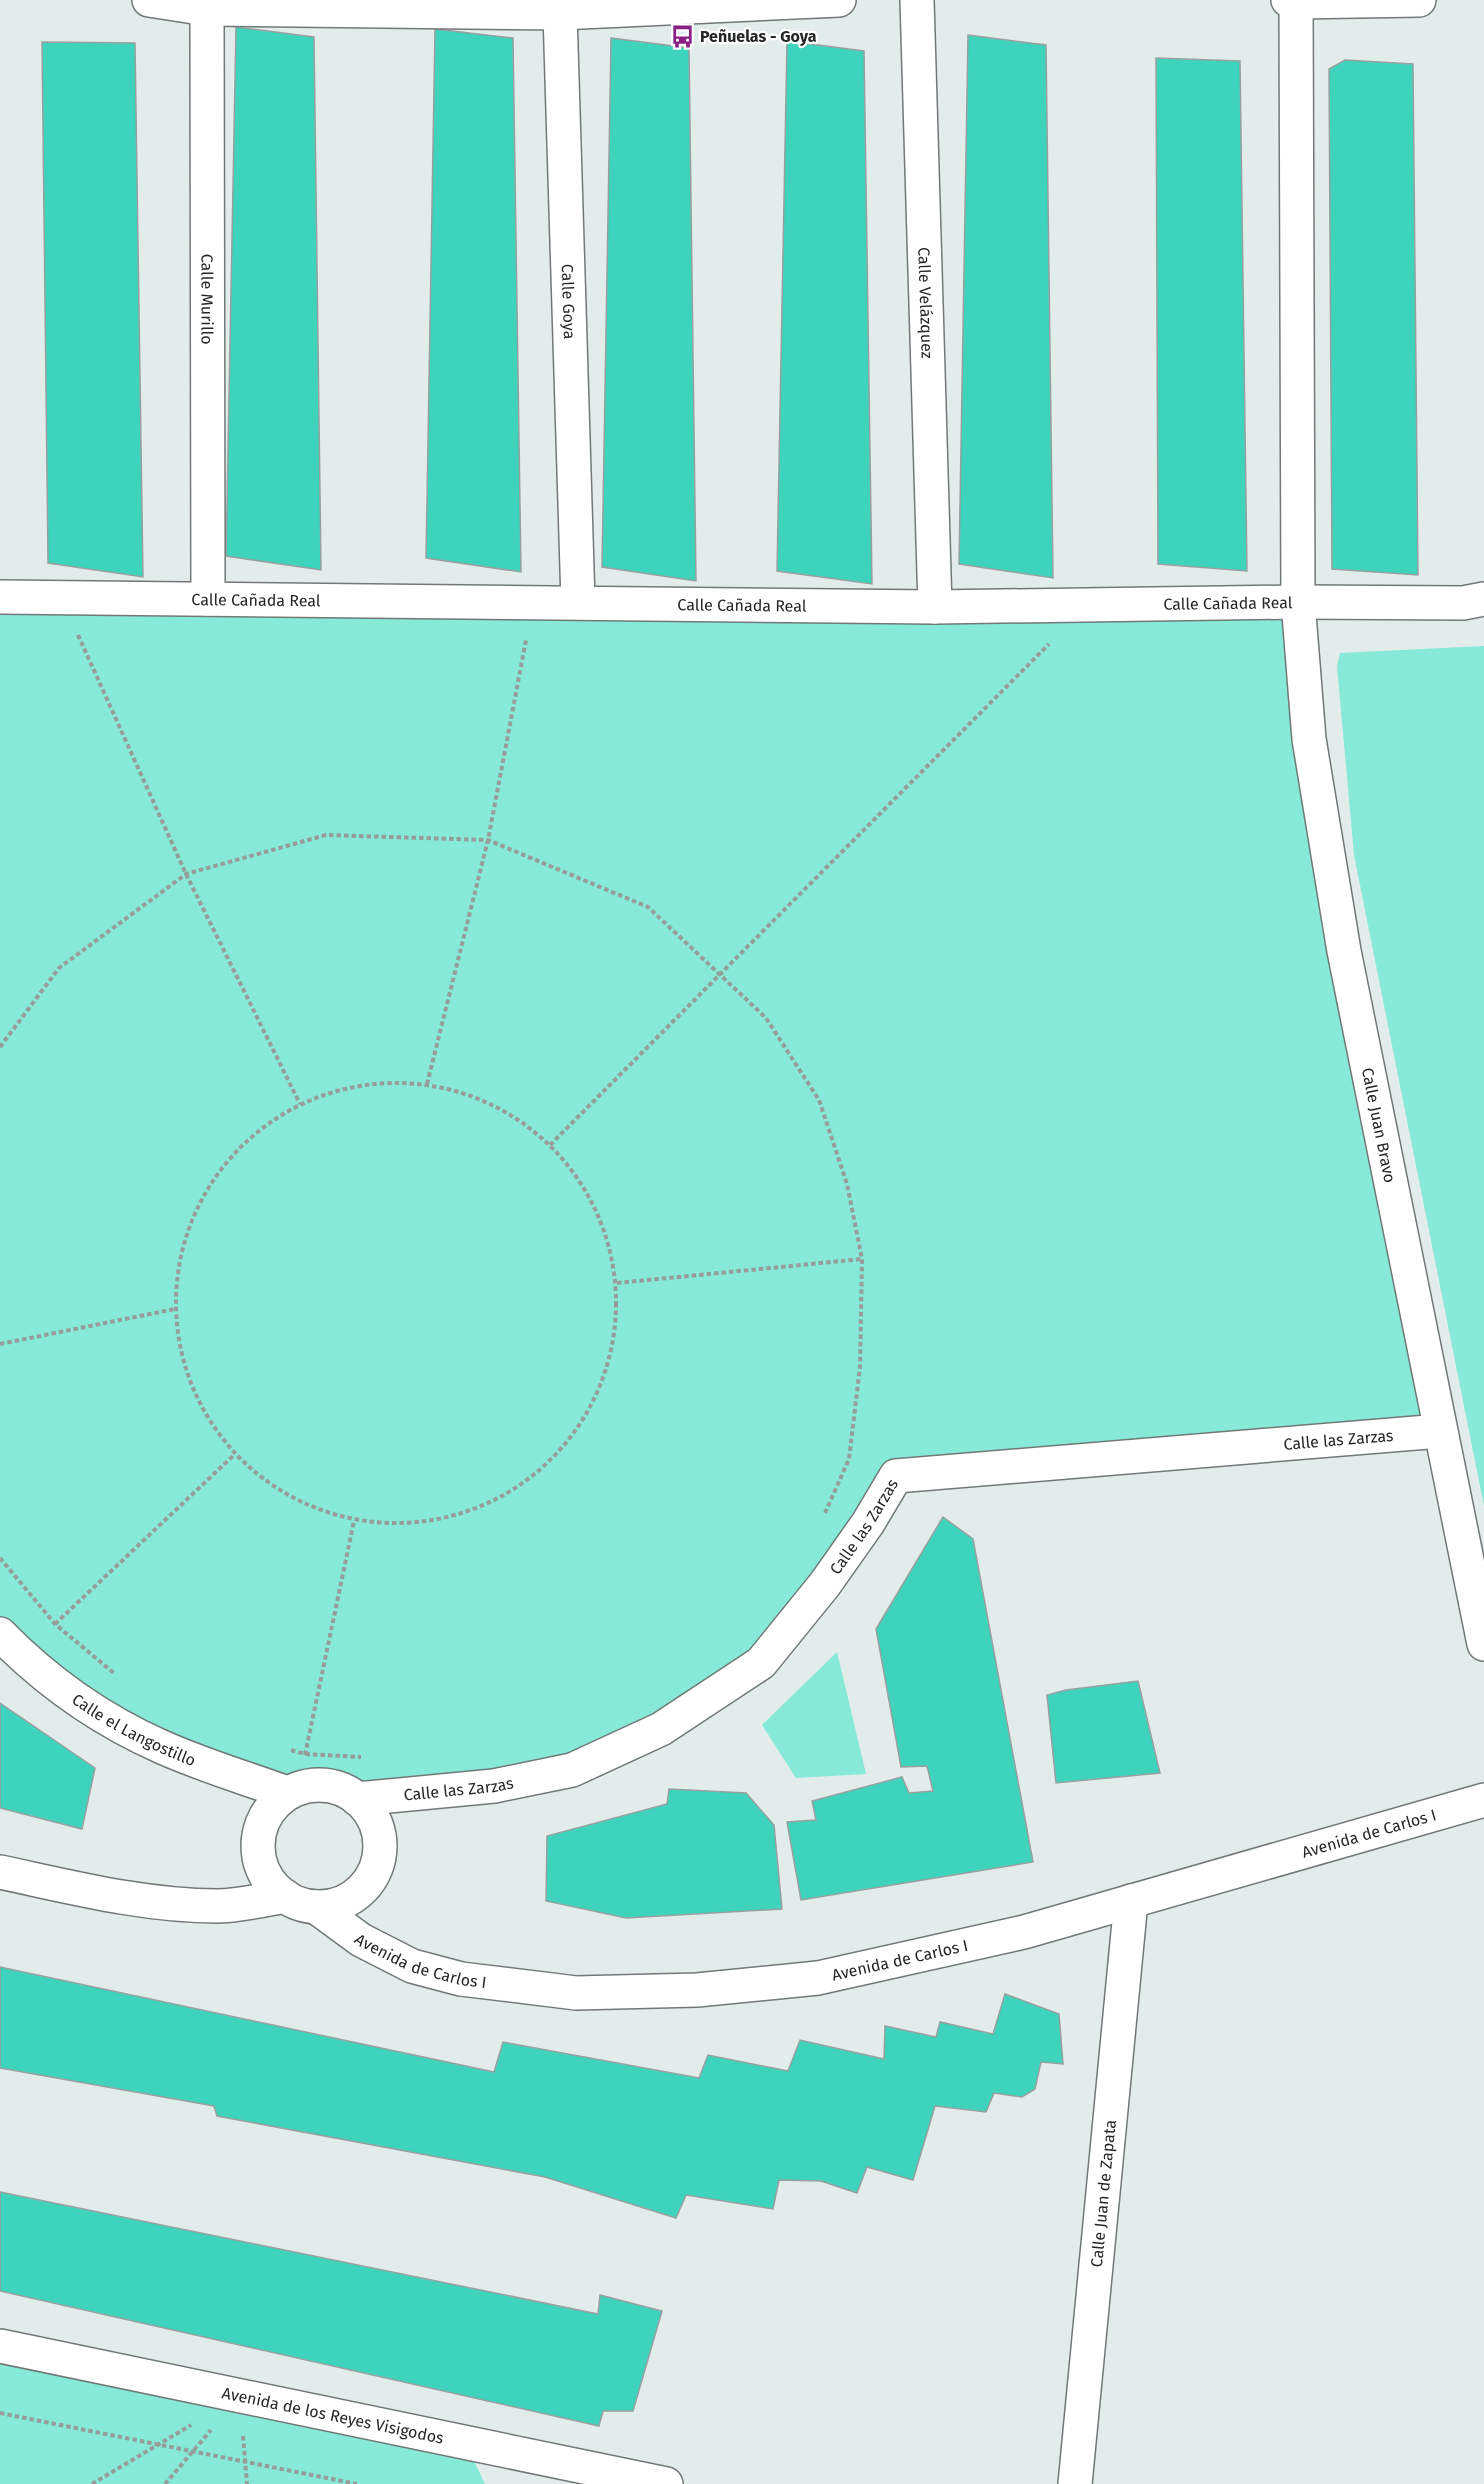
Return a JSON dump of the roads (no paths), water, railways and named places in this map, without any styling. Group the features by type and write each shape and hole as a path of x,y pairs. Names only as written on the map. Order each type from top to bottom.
{"street":[{"path":"149,0 205,5 559,7 839,0"},
{"name":"Calle Velázquez","path":"917,0 935,607"},
{"path":"1292,1 1419,0"},
{"name":"Calle Juan Bravo","path":"1292,1 1298,602 1309,739 1346,962 1484,1644"},
{"name":"Calle Murillo","path":"205,5 208,599"},
{"name":"Calle Goya","path":"559,7 578,602"},
{"name":"Calle Cañada Real","path":"0,597 935,607 1298,602 1463,603 1484,599"},
{"name":"Calle las Zarzas","path":"357,1799 494,1786 572,1770 661,1729 761,1663 825,1584 868,1523 896,1476 1440,1431"},
{"name":"Calle el Langostillo","path":"0,1634 23,1658 87,1708 162,1747 293,1791"},
{"path":"319,1785 330,1786 357,1799 370,1812 377,1830 380,1849 376,1867 366,1884 352,1897 335,1905 316,1907 299,1904 269,1883 261,1864 257,1844 261,1824 272,1807 293,1791 319,1785"},
{"name":"Avenida de Carlos I","path":"316,1907 361,1940 412,1966 461,1979 576,1994 697,1990 818,1978 1023,1932 1484,1800"},
{"path":"0,1872 167,1903 219,1906 285,1896"},
{"name":"Calle Juan de Zapata","path":"1075,2484 1131,1901"},
{"name":"Avenida de los Reyes Visigodos","path":"0,2346 666,2484"}],"place":[{"name":"Peñuelas - Goya","path":"682,36"}]}
